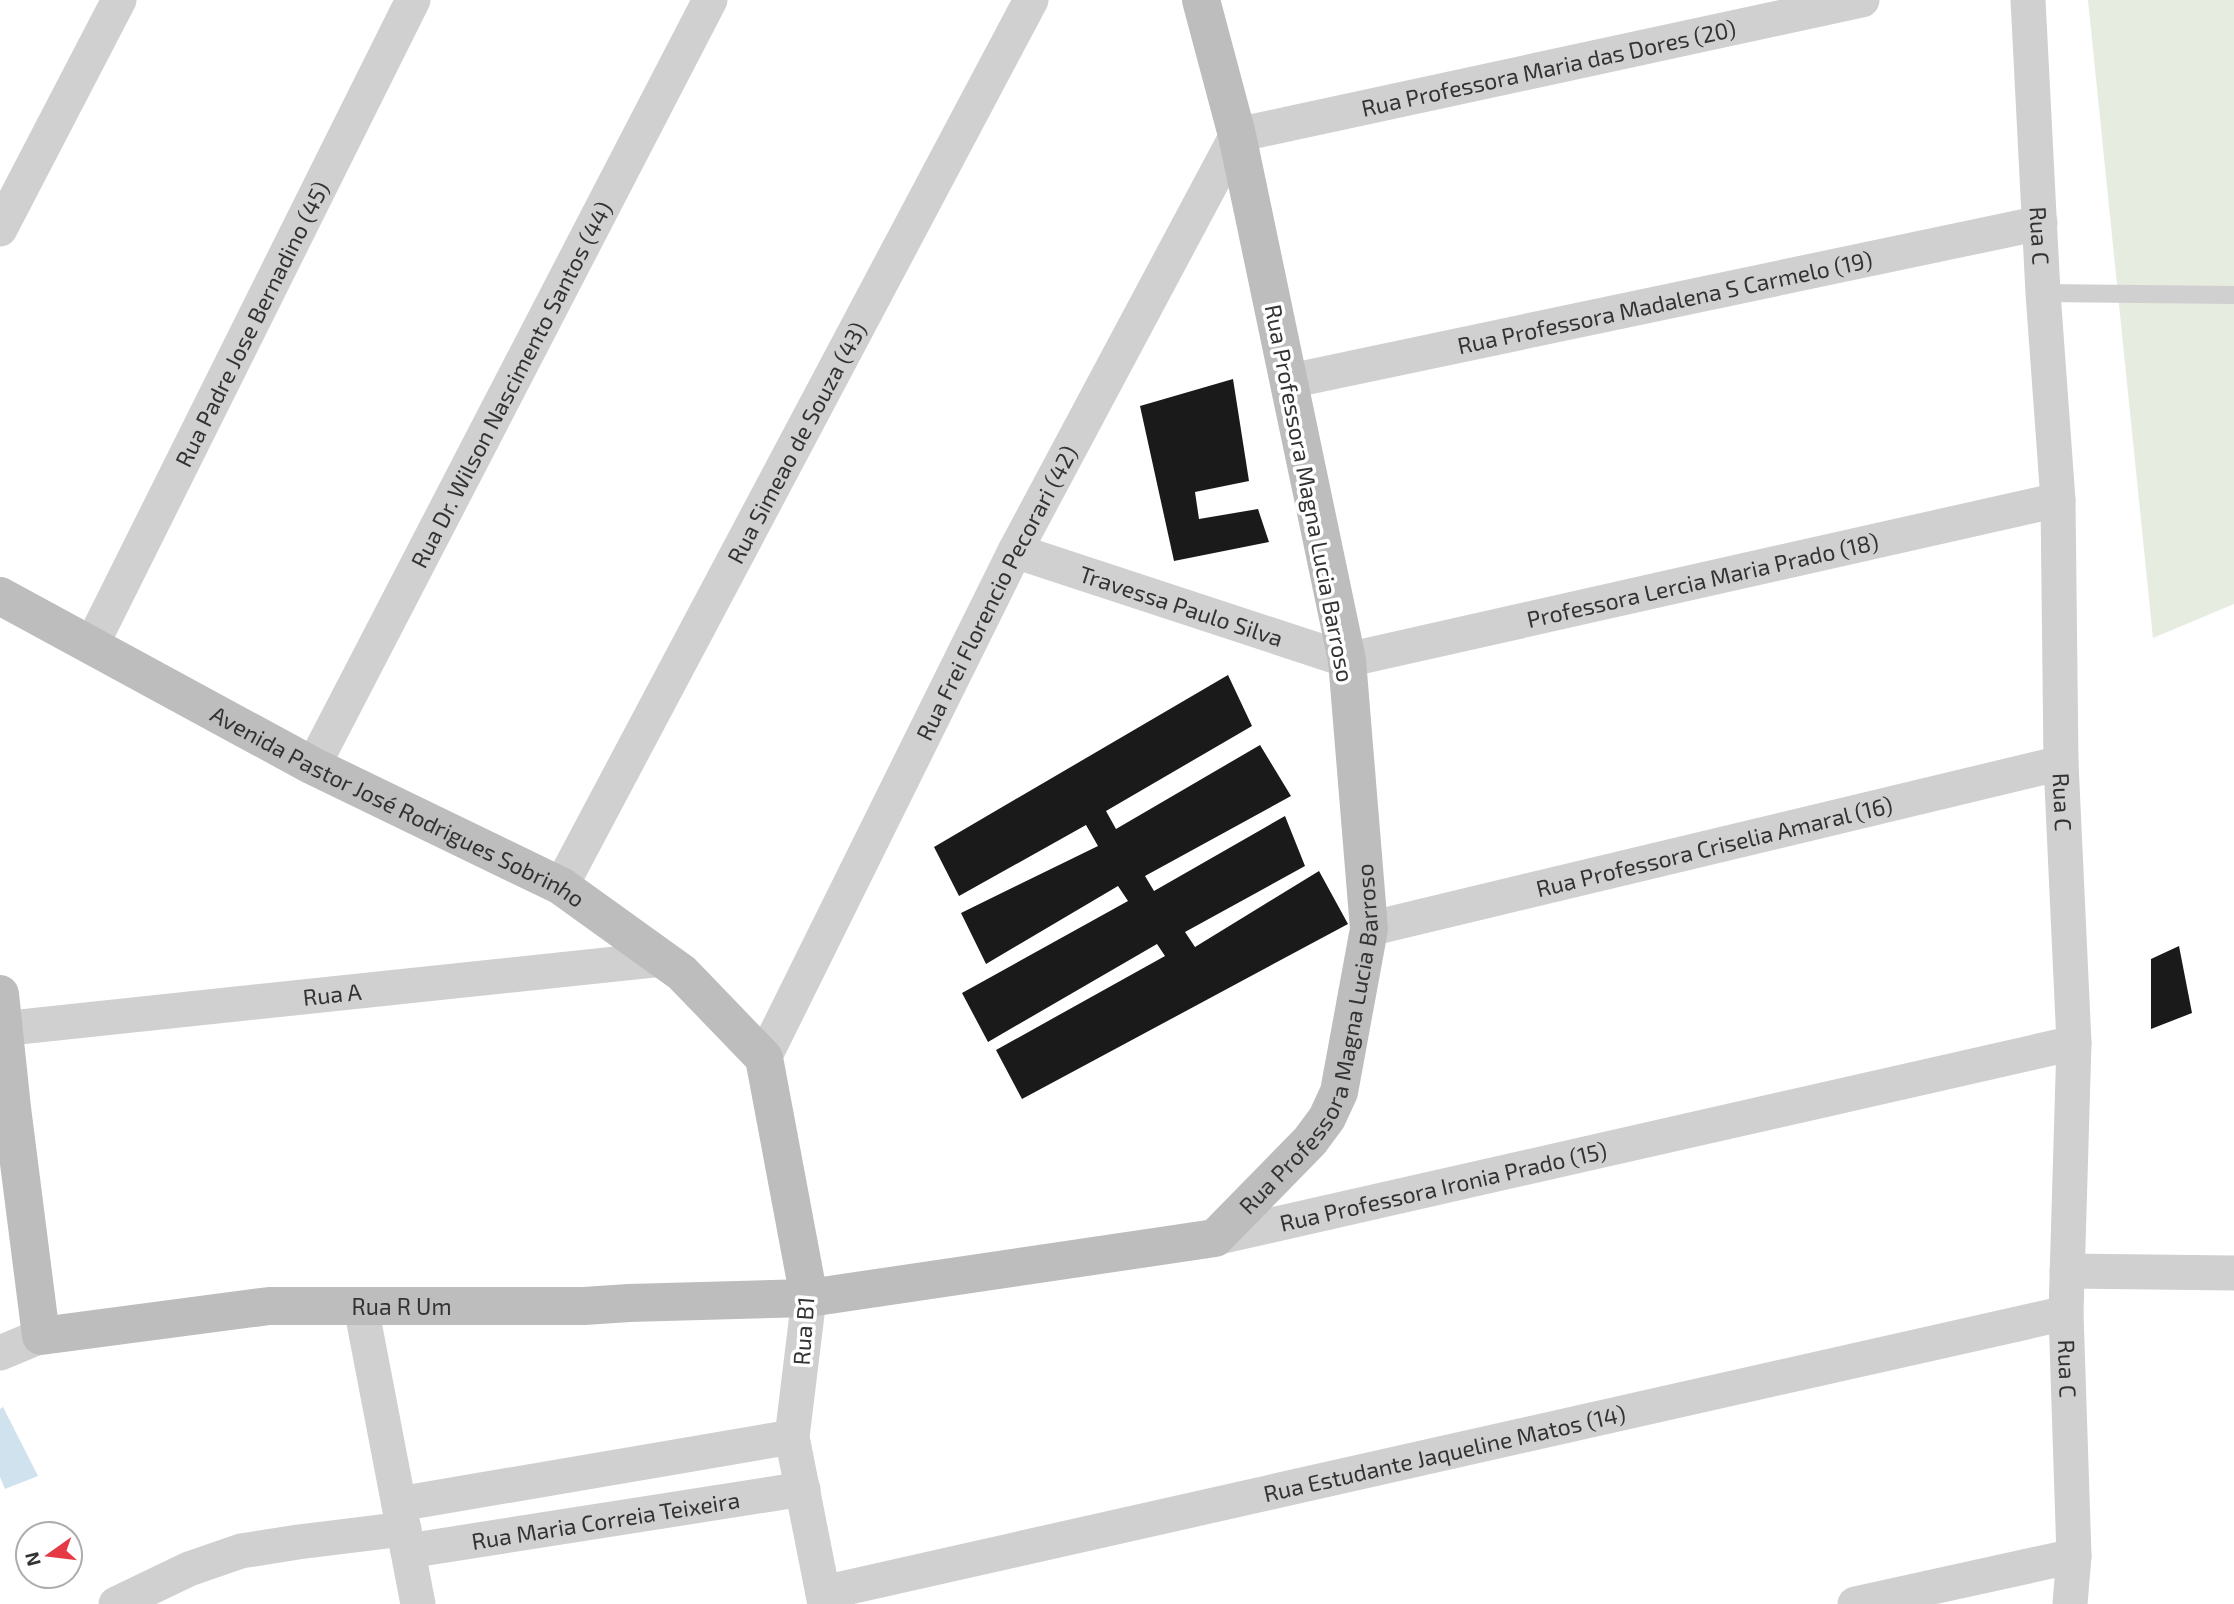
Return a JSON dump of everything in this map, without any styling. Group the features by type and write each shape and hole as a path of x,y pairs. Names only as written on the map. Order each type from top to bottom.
{"street":[{"path":"0,229 120,0"},
{"name":"Rua Padre Jose Bernadino (45)","path":"91,646 413,0"},
{"name":"Rua Dr. Wilson Nascimento Santos (44)","path":"313,766 710,0"},
{"name":"Rua Simeao de Souza (43)","path":"561,886 1031,0"},
{"name":"Rua Professora Magna Lucia Barroso","path":"1201,0 1237,135 1346,660 1369,929 1339,1091 1327,1118 1310,1141 1215,1238"},
{"name":"Rua Professora Maria das Dores (20)","path":"1237,135 1861,0"},
{"name":"Rua C","path":"2028,0 2043,293 2058,500 2061,763 2074,1044 2066,1313 2074,1556 2070,1604"},
{"name":"Rua Frei Florencio Pecorari (42)","path":"764,1058 1015,551 1237,135"},
{"name":"Rua Professora Madalena S Carmelo (19)","path":"1290,381 2040,223"},
{"name":"Professora Lercia Maria Prado (18)","path":"1346,660 2058,500"},
{"name":"Travessa Paulo Silva","path":"1015,551 1346,660"},
{"name":"Avenida Pastor José Rodrigues Sobrinho","path":"0,596 313,766 561,886 682,973 764,1058"},
{"name":"Rua Professora Criselia Amaral (16)","path":"1369,929 2061,763"},
{"name":"Rua A","path":"41,1336 6,1108 1,1018 663,959"},
{"name":"Rua Professora Ironia Prado (15)","path":"809,1298 1215,1238 2074,1044"},
{"name":"Rua B1","path":"764,1058 809,1298 792,1437 824,1599"},
{"path":"2067,1271 2234,1273"},
{"name":"Rua R Um","path":"0,1353 41,1336 260,1307 584,1306 809,1298"},
{"path":"361,1307 418,1604"},
{"name":"Rua Estudante Jaqueline Matos (14)","path":"824,1599 2066,1313"},
{"name":"Rua Maria Correia Teixeira","path":"403,1528 792,1437"},
{"name":"Rua Maria Correia Teixeira","path":"116,1604 189,1569 241,1552 298,1542 403,1528 803,1489"},
{"path":"1855,1604 2074,1556"}],"lane":[{"path":"2043,293 2234,295"}],"shaded area":[{"path":"2088,0 2234,0 2234,604 2153,638"}],"water":[{"path":"3,1407 38,1476 5,1489 0,1477 0,1409"}],"building":[{"path":"1233,379 1249,481 1195,492 1199,519 1258,509 1269,542 1174,561 1140,406"},
{"path":"1228,675 1252,726 1106,811 1116,829 1260,745 1291,796 1145,876 1154,891 1285,816 1305,866 1185,932 1195,947 1319,871 1348,924 1022,1099 996,1050 1165,956 1157,944 988,1042 962,993 1128,901 1118,886 986,964 961,913 1098,846 1086,825 959,896 934,847"},
{"path":"2179,946 2192,1013 2151,1029 2151,959"}]}
